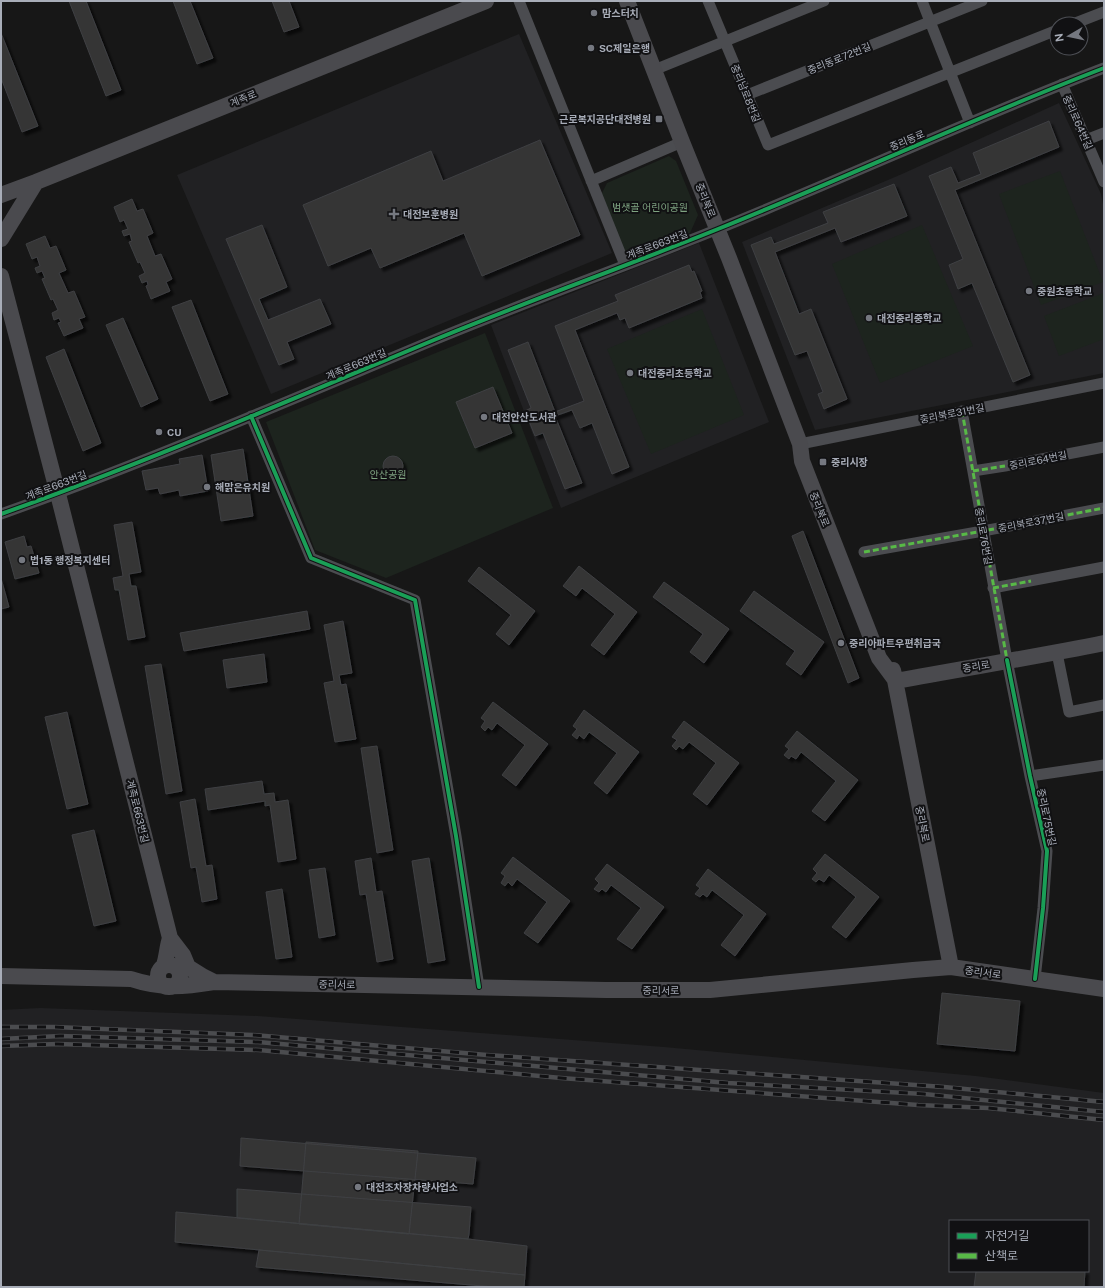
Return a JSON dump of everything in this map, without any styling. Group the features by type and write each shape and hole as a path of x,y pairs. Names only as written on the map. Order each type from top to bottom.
{"main road":[{"name":"계족로","path":"1,195 486,1"},
{"name":"중리북로","path":"627,1 718,229 800,444 802,461 879,658 896,681 951,967"},
{"path":"1,239 36,182"},
{"name":"계족로663번길","path":"1,276 58,494 171,943 178,957 170,969 158,978 165,987 169,987"},
{"name":"중리로","path":"896,681 1104,643"},
{"path":"135,978 150,971 171,943 183,955 188,967 209,980"},
{"name":"중리서로","path":"209,980 606,990 710,990 905,970 951,967 1104,989"},
{"path":"1,976 135,978 152,975 170,969 192,977 209,980"},
{"path":"135,978 146,984 169,987 196,985 209,980"}],"street":[{"path":"519,1 625,265"},
{"name":"중리남로8번길","path":"708,1 768,145 950,72"},
{"path":"654,70 824,1"},
{"path":"922,1 970,123"},
{"name":"중리동로72번길","path":"747,95 982,1"},
{"path":"1089,18 1104,12"},
{"path":"950,72 1049,33"},
{"name":"중리동로","path":"718,229 1062,84 1104,68"},
{"name":"중리로64번길","path":"1062,84 1104,182"},
{"path":"1086,140 1104,133"},
{"path":"591,181 682,142"},
{"name":"계족로663번길","path":"1,514 58,494 485,319 718,229"},
{"name":"중리북로31번길","path":"800,444 1104,383"},
{"name":"중리로76번길","path":"962,411 1007,660"},
{"path":"251,416 311,558 415,600 456,836 479,987"},
{"name":"중리로64번길","path":"973,471 1104,447"},
{"name":"중리북로37번길","path":"864,552 1104,508"},
{"path":"993,588 1104,567"},
{"path":"1057,652 1069,712 1104,705"},
{"name":"중리로75번길","path":"1007,660 1030,776 1047,851 1043,908 1035,979"},
{"path":"1030,776 1104,765"}],"shaded area":[{"name":"대전보훈병원","path":"519,34 612,253 271,394 177,175"},
{"path":"1059,103 1101,194 1104,209 1104,373 815,430 742,242 902,174"},
{"name":"대전중리초등학교","path":"699,243 769,422 561,508 491,325"},
{"path":"40,1008 258,1016 664,1047 976,1076 1104,1093 1104,1287 1,1287 1,1010"}],"green space":[{"name":"범샛골 어린이공원","path":"669,156 676,161 698,215 690,233 627,259 601,195 607,183"},
{"path":"1060,171 1103,282 1041,305 999,194"},
{"path":"922,225 973,346 880,383 832,264"},
{"path":"1104,293 1104,339 1059,356 1044,316"},
{"path":"702,309 744,415 651,454 607,349"},
{"name":"안산공원","path":"485,333 553,508 386,578 315,550 266,422"}],"building":[{"path":"69,1 86,1 121,90 106,96"},
{"path":"173,1 190,1 213,58 197,64"},
{"path":"272,1 289,1 299,27 284,32"},
{"path":"1,33 38,126 22,132 1,78"},
{"path":"1049,121 1059,147 955,190 1030,375 1013,382 972,283 958,289 949,265 963,259 929,176 951,167 958,183 981,174 973,153"},
{"path":"540,140 580,235 482,276 464,233 380,268 371,248 328,266 303,205 431,151 443,181"},
{"path":"894,184 907,216 841,242 835,228 775,252 799,314 811,309 847,399 824,409 818,394 823,392 807,351 795,355 751,245 771,237 774,244 828,223 823,212"},
{"path":"132,199 137,211 143,209 153,233 147,236 155,256 161,254 172,279 166,282 170,291 151,299 146,286 148,285 147,281 142,283 139,276 145,273 140,262 138,263 129,242 132,241 130,234 124,236 122,231 128,229 124,220 120,222 114,207"},
{"path":"262,225 287,287 259,299 268,320 320,299 331,324 287,342 294,359 279,365 226,239"},
{"path":"45,236 50,248 56,246 66,270 59,273 68,293 74,291 85,317 79,319 83,328 64,336 58,323 61,322 59,318 54,320 52,313 58,310 53,299 51,300 42,279 45,278 42,271 37,273 35,268 40,266 37,257 32,259 26,244"},
{"path":"689,265 692,272 694,271 702,291 700,292 702,298 629,328 625,318 620,320 617,313 575,330 629,467 612,474 592,423 580,428 572,410 555,416 582,483 565,489 543,433 535,436 525,411 531,408 508,350 528,342 555,412 584,401 555,326 618,301 615,295"},
{"path":"191,300 228,394 210,401 172,307"},
{"path":"123,318 158,399 141,407 106,325"},
{"path":"64,349 101,443 83,451 46,357"},
{"name":"대전안산도서관","path":"493,387 512,433 475,448 456,402"},
{"path":"243,449 253,516 221,521 211,455"},
{"path":"202,455 208,491 180,496 179,490 160,494 158,488 146,490 142,471 180,464 179,459"},
{"path":"393,456 400,459 403,466 400,473 393,476 386,473 383,466 386,459"},
{"path":"132,522 141,572 129,574 131,586 136,586 145,637 128,640 119,590 115,590 113,578 123,576 114,525"},
{"path":"803,531 859,678 848,683 792,536"},
{"name":"법1동 행정복지센터","path":"24,536 27,547 31,546 39,573 15,579 5,542"},
{"path":"579,566 637,612 604,655 591,645 615,614 582,588 576,596 563,586"},
{"path":"479,567 535,611 509,645 496,634 511,615 468,581"},
{"path":"1,578 9,607 1,609"},
{"path":"664,582 729,629 704,663 690,652 703,634 653,597"},
{"path":"754,591 824,642 801,675 786,664 795,651 740,611"},
{"path":"307,611 310,629 184,651 180,633"},
{"path":"343,621 352,673 339,675 341,685 346,684 356,739 335,742 324,683 334,681 324,625"},
{"path":"264,654 267,682 227,688 223,660"},
{"path":"161,664 182,791 166,794 145,666"},
{"path":"493,702 548,744 516,786 502,775 525,745 497,723 492,730 488,727 485,731 481,727 485,721 481,718"},
{"path":"584,710 639,752 607,794 594,783 617,753 589,732 584,739 579,735 577,739 572,735 577,729 573,726"},
{"path":"67,712 88,804 67,809 45,717"},
{"path":"684,721 739,763 707,805 693,794 716,763 689,742 683,749 679,746 676,750 672,746 677,740 672,737"},
{"path":"797,731 858,780 825,821 812,811 836,781 801,752 796,759 791,756 789,759 784,755 789,749 785,746"},
{"path":"377,746 393,850 377,853 361,748"},
{"path":"262,781 264,794 274,793 275,802 288,800 296,859 278,862 270,805 265,806 265,801 208,810 205,789"},
{"path":"195,799 206,866 212,865 217,899 202,902 196,867 191,868 180,802"},
{"path":"94,830 116,921 94,926 72,835"},
{"path":"825,854 879,897 846,938 832,927 856,897 829,875 824,882 819,879 816,882 812,879 817,873 813,869"},
{"path":"513,857 570,901 538,943 524,933 547,902 517,879 512,886 508,882 505,886 501,883 505,876 501,873"},
{"path":"371,858 376,892 382,891 393,959 377,962 366,894 360,895 355,861"},
{"path":"429,858 445,960 428,963 412,861"},
{"path":"607,864 664,907 632,949 617,939 641,908 611,885 606,892 602,889 599,892 594,889 599,883 595,879"},
{"path":"325,868 335,935 319,938 309,870"},
{"path":"708,869 766,914 735,956 721,945 744,915 712,890 707,897 703,894 700,897 695,894 700,888 696,885"},
{"path":"282,889 292,957 276,959 266,892"},
{"path":"942,993 1020,1001 1015,1051 937,1044"},
{"path":"241,1138 476,1158 473,1184 240,1166"},
{"name":"대전조차장차량사업소","path":"306,1142 418,1151 409,1234 299,1224"},
{"path":"237,1189 471,1207 468,1239 237,1218"},
{"path":"176,1212 468,1239 527,1246 525,1275 175,1242"},
{"path":"259,1250 525,1275 524,1287 495,1287 256,1267"},
{"path":"976,1272 1085,1272 1084,1287 974,1287"}],"railway":[{"path":"1,1027 54,1027 253,1035 487,1055 944,1087 1104,1102"},
{"path":"1,1039 60,1036 258,1042 728,1083 924,1094 1104,1112"},
{"path":"1,1046 58,1044 259,1050 561,1078 918,1105 988,1108 1104,1120"}],"marked path":[{"path":"962,411 1007,660"},
{"path":"973,471 1005,466"},
{"path":"864,552 1104,508"},
{"path":"993,588 1031,581"}],"cycle path":[{"path":"1,514 164,452 469,326 718,229 1007,107 1104,68"},
{"path":"251,416 311,558 415,600 456,836 479,987"},
{"path":"1007,660 1030,776 1047,851 1043,908 1035,979"}],"place":[{"name":"맘스터치","path":"594,13"},
{"name":"SC제일은행","path":"591,48"},
{"name":"근로복지공단대전병원","path":"659,119"},
{"name":"대전보훈병원","path":"394,214"},
{"name":"중원초등학교","path":"1029,291"},
{"name":"대전중리중학교","path":"869,318"},
{"name":"대전중리초등학교","path":"630,373"},
{"name":"대전안산도서관","path":"484,417"},
{"name":"CU","path":"159,432"},
{"name":"중리시장","path":"823,462"},
{"name":"해맑은유치원","path":"207,487"},
{"name":"법1동 행정복지센터","path":"22,560"},
{"name":"중리아파트우편취급국","path":"841,643"},
{"name":"대전조차장차량사업소","path":"358,1187"}]}
